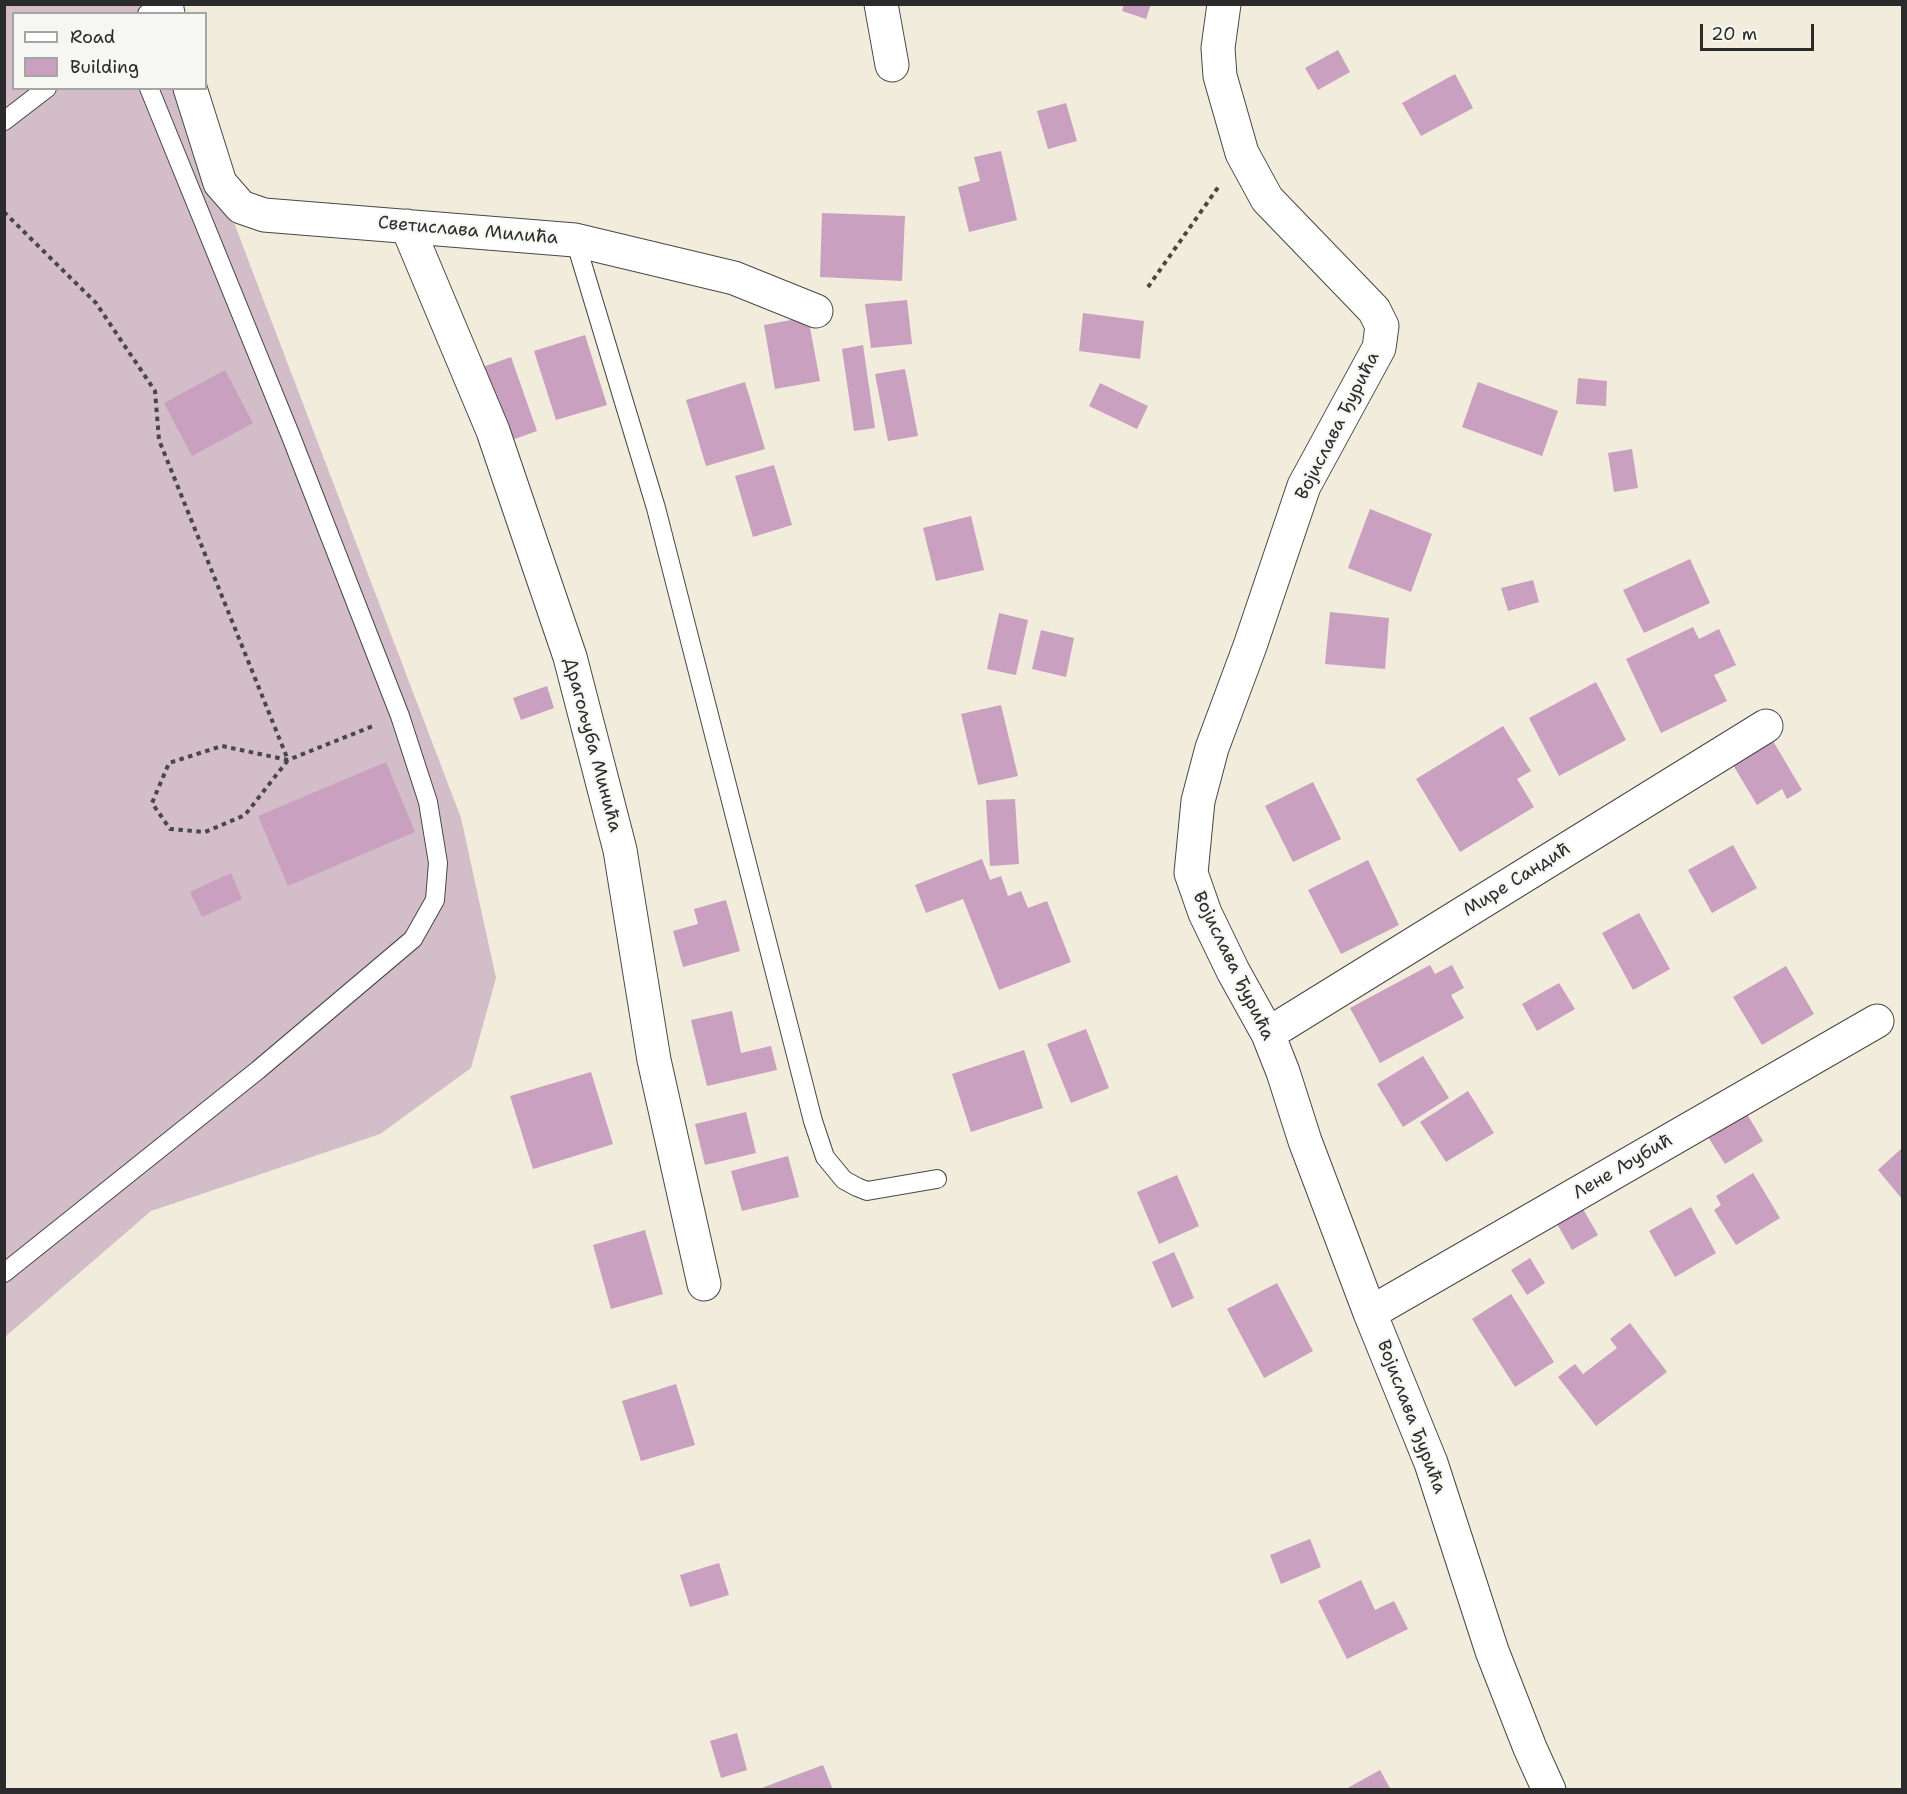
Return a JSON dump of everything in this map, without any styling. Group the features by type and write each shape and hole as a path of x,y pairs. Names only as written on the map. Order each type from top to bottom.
{"street":[{"path":"881,4 892,65"},
{"name":"Војислава Ђурића","path":"1224,4 1218,48 1220,76 1242,153 1266,199 1374,310 1382,326 1379,348 1304,486 1250,646 1212,748 1198,801 1191,873 1204,913 1268,1034 1283,1072 1305,1141 1370,1313 1431,1463 1492,1652 1549,1790"},
{"name":"Светислава Милића","path":"191,90 220,183 240,207 264,215 575,240 734,278 816,311"},
{"name":"Драгољуба Минића","path":"407,226 493,431 570,657 620,850 654,1060 704,1284"},
{"name":"Мире Сандић","path":"1268,1034 1766,726"},
{"name":"Лене Љубић","path":"1370,1313 1877,1021"}],"lane":[{"path":"4,121 44,90"},
{"path":"4,1273 258,1070 413,939 435,900 438,863 428,802 400,716 290,434 150,90"},
{"path":"575,240 656,508 813,1121 825,1157 844,1180 867,1191 937,1179"}],"path":[{"path":"1148,287 1242,153"},
{"path":"4,212 96,303 155,391 159,440 288,760"},
{"path":"288,760 222,746 170,763 152,803 170,829 205,832 246,815 288,760 400,716"}],"shaded area":[{"path":"5,5 151,5 154,12 12,12 12,90 183,90 461,818 496,978 471,1068 380,1134 151,1211 5,1337"}],"building":[{"path":"1124,4 1151,4 1146,19 1122,11"},
{"path":"1338,50 1350,72 1318,90 1305,68"},
{"path":"1455,74 1473,108 1421,136 1402,103"},
{"path":"1066,103 1077,141 1048,149 1037,111"},
{"path":"1001,151 1017,220 969,232 958,187 980,181 974,157"},
{"path":"822,213 905,216 902,281 820,277"},
{"path":"907,300 912,344 871,348 865,304"},
{"path":"1083,313 1144,321 1140,359 1079,351"},
{"path":"808,317 820,381 775,389 764,325"},
{"path":"585,335 607,405 556,420 534,351"},
{"path":"863,345 875,428 854,431 842,349"},
{"path":"511,357 537,431 506,442 480,368"},
{"path":"905,369 918,436 888,441 875,374"},
{"path":"225,370 253,423 192,456 164,403"},
{"path":"1578,378 1607,381 1606,406 1576,404"},
{"path":"745,382 765,449 706,466 686,400"},
{"path":"1478,382 1558,411 1542,456 1462,427"},
{"path":"1100,383 1148,406 1137,429 1089,406"},
{"path":"1632,449 1638,488 1614,492 1608,453"},
{"path":"774,465 792,525 753,537 735,476"},
{"path":"1370,509 1432,534 1411,592 1348,568"},
{"path":"971,516 984,570 936,581 923,528"},
{"path":"1690,559 1710,603 1644,633 1623,590"},
{"path":"1533,580 1539,602 1508,611 1501,588"},
{"path":"1330,612 1389,618 1385,669 1325,664"},
{"path":"999,613 1028,620 1016,675 987,669"},
{"path":"1693,627 1699,639 1719,629 1736,665 1714,675 1727,701 1661,733 1626,659"},
{"path":"1041,630 1074,638 1066,677 1032,669"},
{"path":"1596,682 1626,740 1559,776 1529,718"},
{"path":"547,686 554,708 521,720 513,698"},
{"path":"1001,705 1018,776 978,785 961,714"},
{"path":"1503,726 1531,771 1517,779 1534,807 1460,852 1416,779"},
{"path":"1773,741 1802,790 1787,799 1782,789 1757,805 1733,765"},
{"path":"386,762 415,832 288,886 258,816"},
{"path":"1313,782 1341,839 1293,862 1265,806"},
{"path":"1015,799 1019,864 990,866 986,800"},
{"path":"1733,845 1757,888 1712,913 1688,870"},
{"path":"982,859 990,880 1001,876 1008,896 1021,891 1028,908 1047,901 1071,962 999,990 963,899 926,913 915,885"},
{"path":"1368,860 1399,925 1341,954 1308,890"},
{"path":"231,873 242,899 202,917 190,892"},
{"path":"726,900 740,951 683,967 673,931 698,924 694,909"},
{"path":"1639,913 1670,969 1633,990 1602,933"},
{"path":"1430,965 1435,974 1452,965 1464,988 1451,995 1464,1018 1380,1063 1350,1008"},
{"path":"1786,966 1814,1014 1762,1045 1733,997"},
{"path":"1559,983 1575,1009 1537,1031 1522,1004"},
{"path":"732,1011 741,1053 771,1046 777,1070 707,1086 691,1020"},
{"path":"1086,1029 1109,1088 1071,1103 1047,1044"},
{"path":"1024,1050 1043,1108 971,1132 952,1074"},
{"path":"1423,1056 1449,1098 1403,1127 1377,1084"},
{"path":"591,1072 613,1144 533,1169 510,1096"},
{"path":"1468,1091 1494,1133 1446,1162 1420,1122"},
{"path":"746,1112 756,1153 705,1165 695,1124"},
{"path":"1747,1114 1763,1141 1725,1164 1708,1137"},
{"path":"1902,1148 1902,1199 1878,1170"},
{"path":"788,1156 799,1197 742,1211 731,1171"},
{"path":"1753,1173 1780,1218 1736,1245 1714,1210 1721,1205 1716,1196"},
{"path":"1177,1175 1199,1226 1159,1244 1137,1192"},
{"path":"1579,1202 1598,1235 1572,1250 1553,1217"},
{"path":"1691,1207 1716,1253 1675,1277 1649,1231"},
{"path":"645,1230 663,1294 611,1309 593,1245"},
{"path":"1174,1252 1194,1298 1172,1308 1152,1262"},
{"path":"1530,1258 1545,1283 1527,1295 1511,1270"},
{"path":"1277,1283 1313,1351 1264,1378 1227,1309"},
{"path":"1511,1294 1554,1362 1515,1387 1472,1319"},
{"path":"1630,1323 1667,1372 1596,1426 1558,1377 1575,1364 1583,1374 1617,1348 1610,1339"},
{"path":"676,1384 695,1445 641,1461 622,1401"},
{"path":"1310,1539 1321,1567 1281,1584 1270,1555"},
{"path":"719,1563 729,1595 690,1607 680,1575"},
{"path":"1361,1580 1375,1610 1394,1601 1408,1629 1347,1659 1318,1601"},
{"path":"737,1733 747,1770 721,1778 710,1741"},
{"path":"823,1765 833,1790 759,1790 759,1789"},
{"path":"1380,1770 1391,1790 1344,1790"}]}
